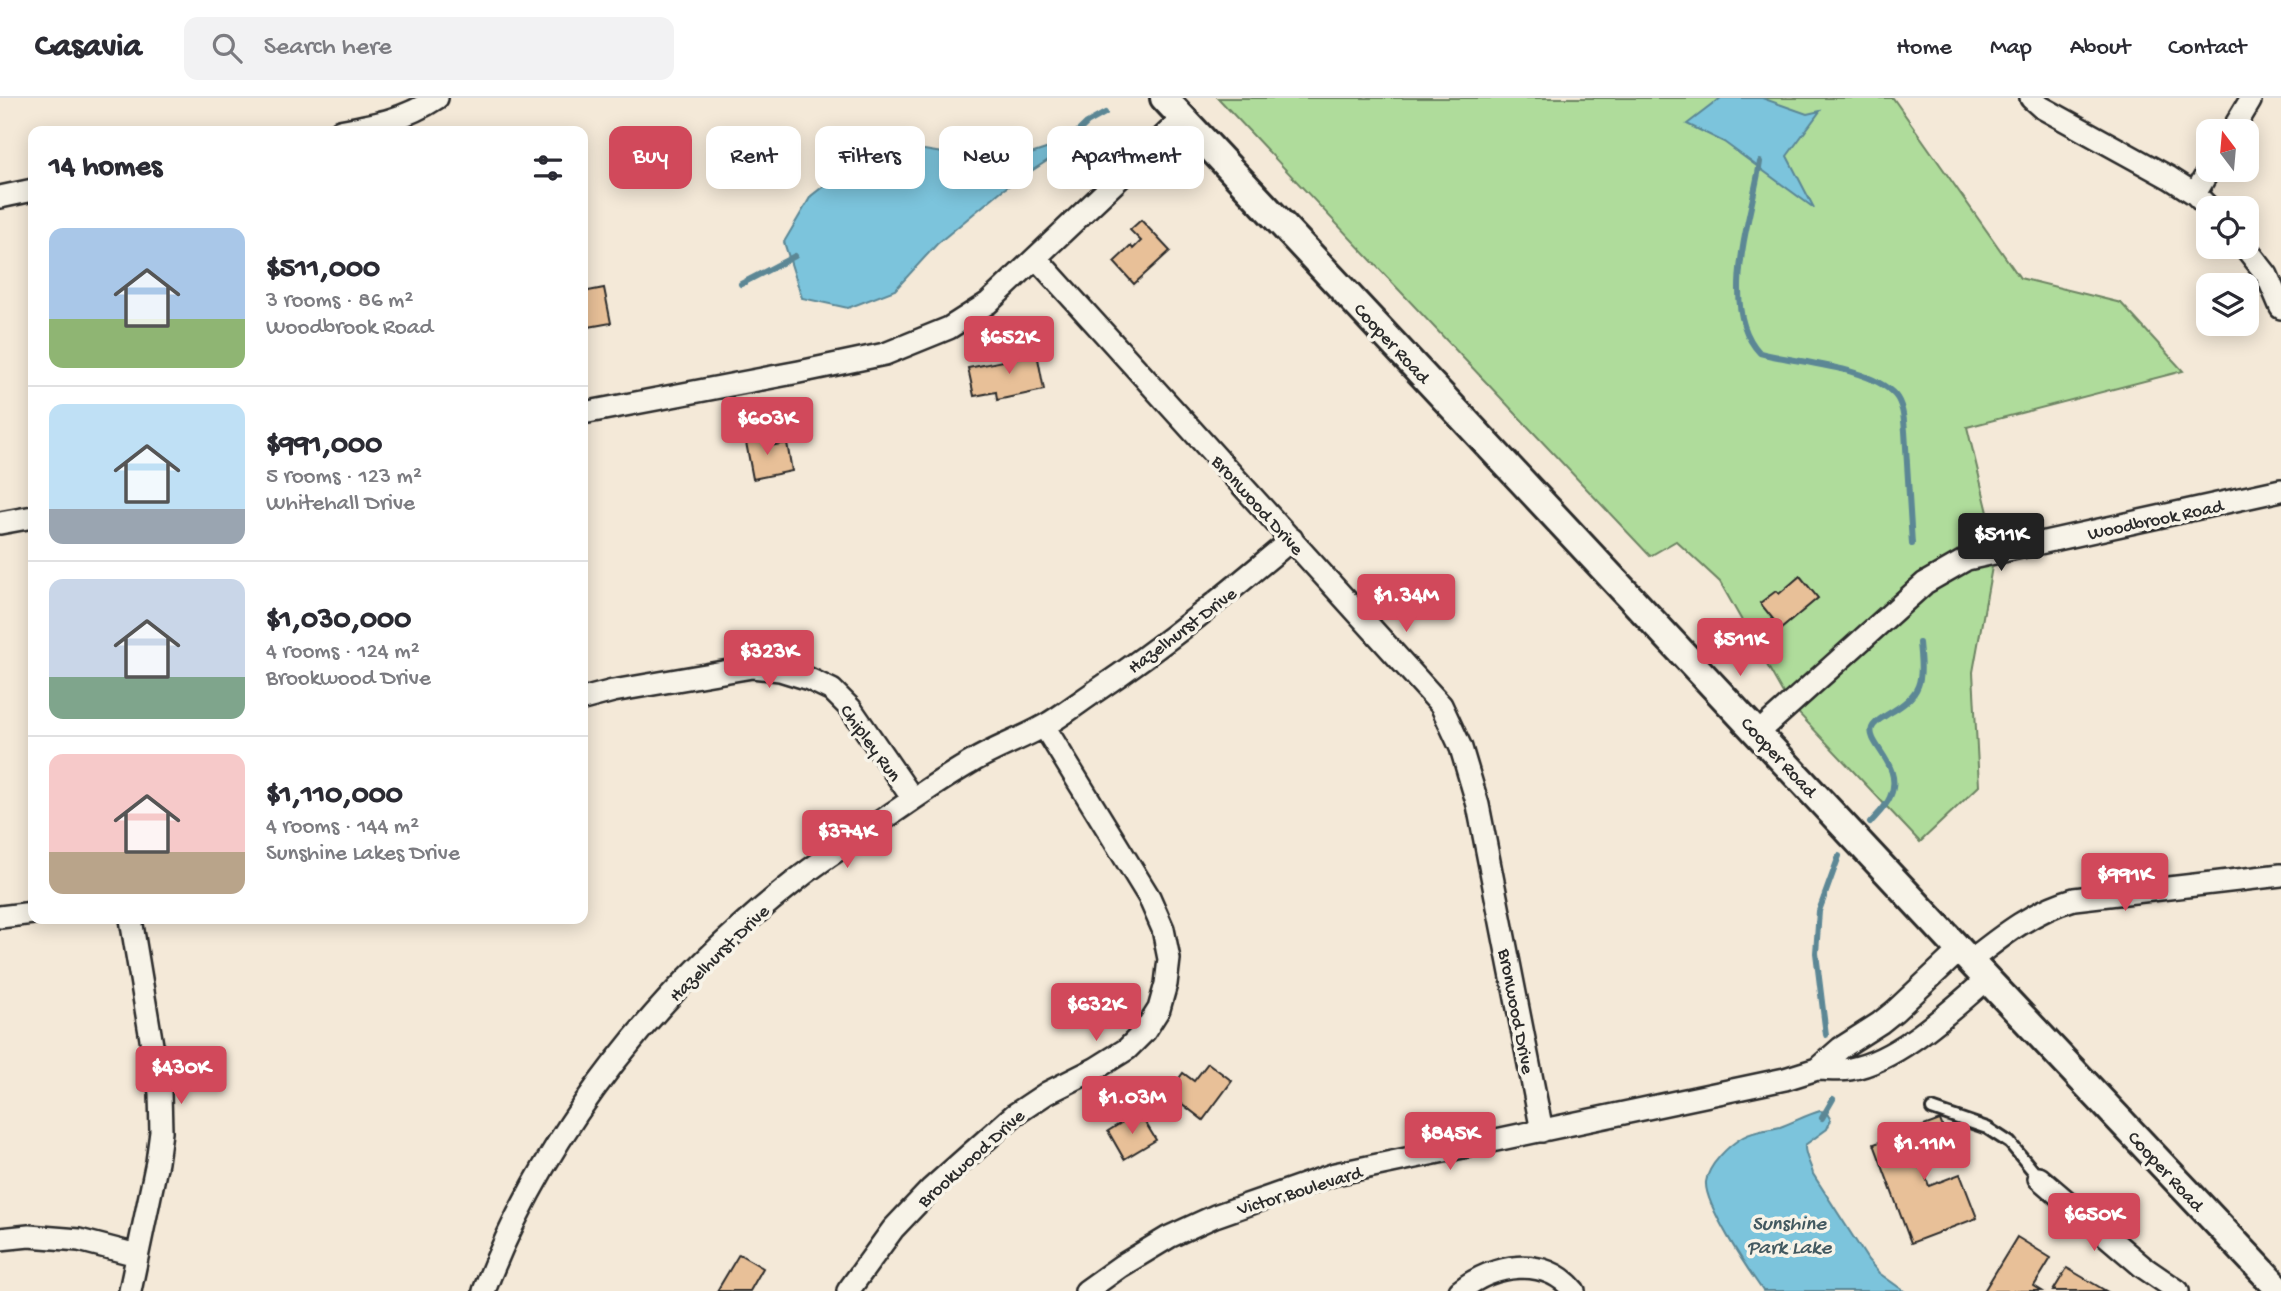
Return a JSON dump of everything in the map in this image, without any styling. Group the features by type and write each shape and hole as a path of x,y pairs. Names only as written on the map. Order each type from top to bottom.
{"street":[{"path":"367,126 416,112 437,98"},
{"name":"Cooper Road","path":"1164,98 2281,1291"},
{"path":"2031,98 2041,107 2170,178 2196,197"},
{"path":"2239,119 2250,101"},
{"path":"588,411 885,354 948,328 988,303 1183,118"},
{"path":"0,197 28,191"},
{"name":"Bronwood Drive","path":"1036,258 1441,705 1461,748 1478,805 1542,1131"},
{"path":"2254,259 2267,275 2281,308"},
{"name":"Woodbrook Road","path":"1758,733 1925,583 1967,559 2281,490"},
{"path":"0,523 28,518"},
{"name":"Hazelhurst Drive","path":"484,1291 497,1257 546,1162 585,1100 671,995 740,927 801,876 913,800 969,763 1044,726 1162,646 1292,540"},
{"name":"Chipley Run","path":"588,697 752,667 780,670 809,679 832,690 851,709 913,800"},
{"name":"Brookwood Drive","path":"848,1291 893,1229 931,1189 1014,1115 1047,1093 1095,1069 1126,1049 1145,1031 1159,1009 1169,959 1163,929 1149,897 1044,726"},
{"path":"1972,963 2025,919 2074,899 2281,875"},
{"path":"0,917 28,914"},
{"path":"130,1291 161,1132 160,1093 132,924"},
{"name":"Victor Boulevard","path":"1817,1069 1841,1048 1895,1011 1972,963"},
{"name":"Victor Boulevard","path":"1086,1291 1169,1237 1215,1216 1335,1174 1784,1079 1817,1069 1850,1069 1892,1052 1925,1031 1972,963"},
{"path":"2039,1178 2143,1267 2178,1291"},
{"path":"0,1239 29,1236 79,1240 137,1255"},
{"path":"1460,1291 1473,1280 1489,1273 1521,1267 1534,1267 1552,1273 1574,1291"}],"lane":[{"path":"1933,1110 1987,1128 2010,1143 2039,1178"}],"green space":[{"path":"1218,98 1893,98 2020,278 2121,303 2183,371 1967,427 1996,545 1973,672 1979,786 1920,842 1788,702 1720,582 1676,541 1650,556"}],"water":[{"path":"1721,98 1762,98 1807,114 1820,111 1787,156 1814,208 1724,142 1687,124"},
{"path":"1047,149 1047,161 1033,170 1033,153"},
{"path":"925,150 939,152 939,189 1004,189 937,244 895,290 848,308 802,298 784,242 811,196 820,189 925,189"},
{"name":"Sunshine Park Lake","path":"1820,1111 1826,1112 1831,1120 1827,1129 1805,1145 1813,1174 1868,1260 1879,1273 1904,1291 1763,1291 1728,1238 1712,1206 1706,1182 1715,1162 1732,1145 1747,1135 1780,1127"}],"building":[{"path":"1141,220 1170,251 1134,284 1114,262 1131,246 1133,249 1141,241 1130,230"},
{"path":"604,288 611,323 588,327 588,291"},
{"path":"1036,348 1044,390 997,400 996,392 974,396 968,368 1013,359 1011,353"},
{"path":"767,433 769,446 787,443 792,471 753,479 745,437"},
{"path":"1800,576 1818,598 1781,629 1760,603 1776,591 1779,594"},
{"path":"1208,1063 1232,1081 1203,1120 1168,1093 1183,1073 1194,1081"},
{"path":"1139,1112 1156,1140 1124,1159 1108,1131"},
{"path":"1940,1120 1954,1157 1923,1169 1929,1186 1960,1174 1977,1218 1911,1243 1874,1144"},
{"path":"2017,1237 2051,1258 2034,1286 2042,1291 1984,1291"},
{"path":"739,1254 763,1268 750,1291 717,1291"},
{"path":"2067,1268 2106,1291 2053,1291"}],"waterway":[{"path":"1084,126 1105,113"},
{"path":"1760,162 1745,234 1739,287 1741,312 1747,334 1760,353 1851,372 1883,385 1895,395 1904,422 1912,544"},
{"path":"741,284 795,256"},
{"path":"1870,823 1886,804 1893,786 1893,775 1874,741 1872,728 1908,700 1918,686 1921,668 1919,643"},
{"path":"1826,1035 1816,953 1819,911 1839,856"},
{"path":"1822,1118 1833,1099"}]}
